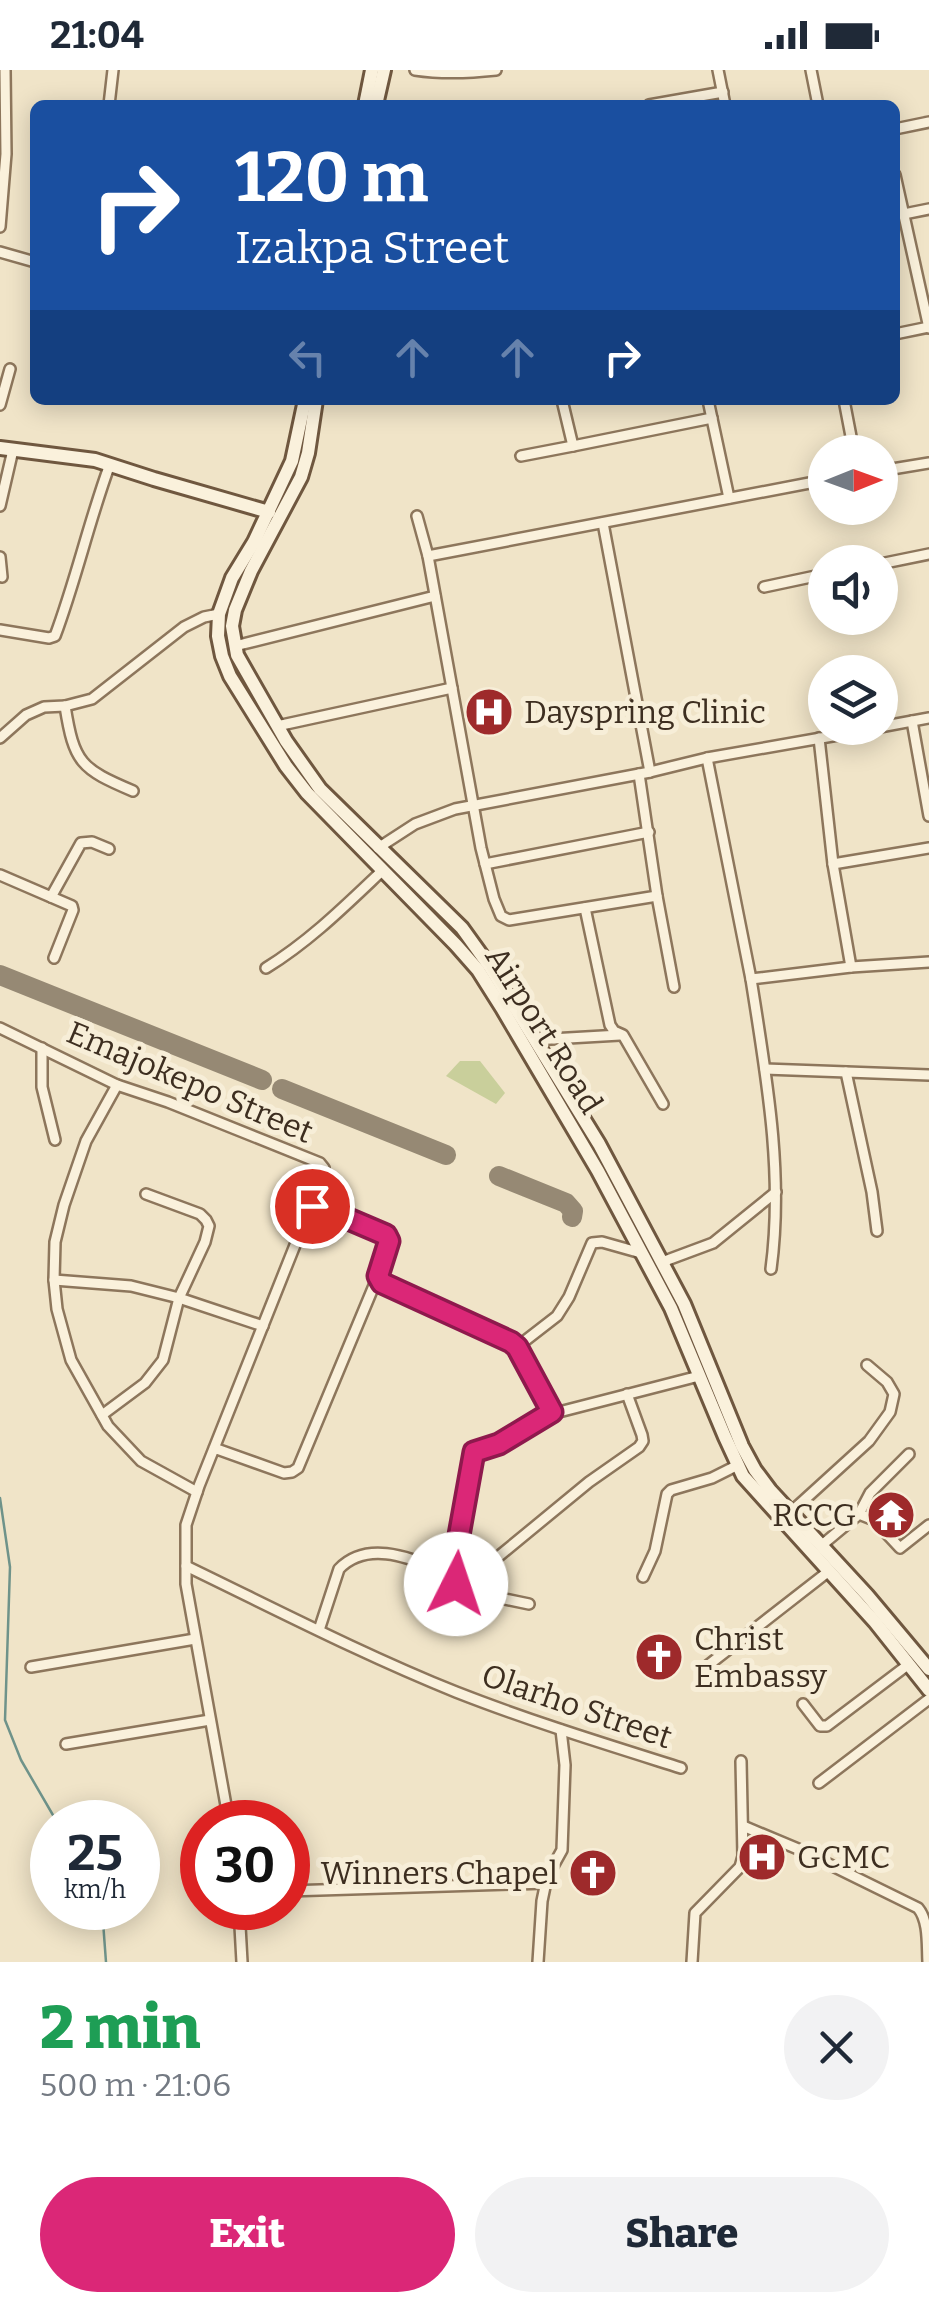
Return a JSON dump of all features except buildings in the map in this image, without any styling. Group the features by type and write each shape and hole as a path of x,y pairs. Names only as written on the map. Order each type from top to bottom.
{"main road":[{"path":"367,100 378,73"},
{"path":"376,100 378,73"},
{"path":"218,614 232,578 292,461 304,405"},
{"path":"234,646 234,610 301,477 315,405"},
{"path":"7,449 96,460 269,512"},
{"name":"Airport Road","path":"218,614 218,636 230,676 286,766 307,793 462,928 490,967 534,1040 671,1308 738,1465 751,1486 829,1571 929,1669"},
{"name":"Airport Road","path":"234,646 248,677 320,789 375,851 383,870 478,970 570,1108 599,1144 684,1304 755,1470 822,1545 903,1647 909,1664 929,1690"}],"street":[{"path":"0,227 6,154 6,70"},
{"path":"109,100 112,70"},
{"path":"415,70 496,70"},
{"path":"718,70 725,100"},
{"path":"810,70 817,100"},
{"path":"677,100 723,92"},
{"path":"900,128 929,122"},
{"path":"900,197 929,327 900,333"},
{"path":"904,214 929,209"},
{"path":"0,252 30,261"},
{"path":"0,405 10,369"},
{"path":"563,405 572,446"},
{"path":"709,405 729,498"},
{"path":"845,405 851,435"},
{"path":"521,456 712,418"},
{"path":"0,506 7,449"},
{"path":"898,467 929,462"},
{"path":"0,630 55,636 110,464"},
{"path":"428,556 808,483"},
{"path":"417,516 428,556 485,864 501,916 509,920 656,896"},
{"path":"603,523 636,687 656,896 674,987"},
{"path":"898,560 929,554"},
{"path":"0,557 2,577"},
{"path":"764,586 808,577"},
{"path":"234,646 435,596"},
{"path":"0,738 26,715 44,707 92,699 184,627 218,614"},
{"path":"278,726 452,688"},
{"path":"65,706 70,736 86,767 133,791"},
{"path":"898,724 929,718"},
{"path":"912,722 929,816"},
{"path":"375,851 415,824 455,809 808,740"},
{"path":"821,745 833,864 851,967"},
{"path":"708,758 766,1069 776,1192 771,1269"},
{"path":"485,864 649,832"},
{"path":"51,897 80,843 92,842 109,850"},
{"path":"833,864 929,848"},
{"path":"266,968 328,922 383,870"},
{"path":"0,876 72,906 74,910 54,958"},
{"path":"586,908 610,1024 623,1035 662,1104"},
{"path":"752,979 929,962"},
{"name":"Emajokepo Street","path":"0,1028 118,1086 320,1163 323,1176 312,1206"},
{"path":"534,1040 623,1035"},
{"path":"42,1048 42,1087 55,1140"},
{"path":"766,1069 929,1076"},
{"path":"846,1072 877,1231"},
{"path":"118,1086 86,1141 68,1191 55,1242 57,1309 71,1360 108,1426 141,1461 197,1492"},
{"path":"662,1262 713,1242 776,1192"},
{"path":"102,1414 145,1383 163,1360 178,1298 209,1226 200,1214 146,1194"},
{"path":"214,1448 284,1474 298,1468 378,1276 389,1241 386,1235 318,1206 308,1210 214,1448 186,1525 194,1639 226,1800"},
{"path":"517,1347 556,1316 569,1297 592,1243 642,1253"},
{"path":"378,1276 382,1283 511,1342 552,1412"},
{"path":"54,1280 131,1286 263,1326"},
{"path":"791,1512 869,1441 890,1412 894,1394 887,1382 867,1365"},
{"path":"529,1604 466,1590 456,1584 452,1574 474,1452 499,1444 552,1412 699,1376"},
{"path":"493,1561 589,1482 639,1447 642,1435 627,1394"},
{"path":"822,1545 859,1514 870,1494 908,1454"},
{"path":"644,1578 670,1490 712,1478 738,1465"},
{"path":"859,1514 874,1520 900,1548 929,1525"},
{"path":"319,1630 344,1564 384,1552 452,1574"},
{"name":"Olarho Street","path":"186,1566 456,1691 681,1768"},
{"path":"702,1670 829,1571"},
{"path":"31,1666 194,1639"},
{"path":"803,1704 820,1726 827,1726 909,1664"},
{"path":"820,1784 929,1700"},
{"path":"66,1744 210,1720"},
{"path":"538,1962 542,1900 562,1850 565,1766 561,1730"},
{"path":"692,1962 695,1914 740,1868 743,1856 742,1761"},
{"path":"743,1826 918,1908 926,1923 928,1962"},
{"path":"310,1890 546,1883"},
{"path":"240,1930 242,1962"}],"green space":[{"path":"460,1061 480,1061 505,1093 496,1104 446,1076"}],"waterway":[{"path":"0,1498 10,1567 5,1720 21,1760 44,1800"},
{"path":"104,1930 106,1962"}],"taxiway":[{"path":"0,975 262,1080"},
{"path":"282,1089 446,1155"},
{"path":"499,1176 566,1203 573,1211 572,1217"}],"place":[{"name":"Dayspring Clinic","path":"489,712"},
{"name":"RCCG","path":"891,1515"},
{"name":"Christ Embassy","path":"659,1657"},
{"name":"GCMC","path":"762,1857"},
{"name":"Winners Chapel","path":"593,1873"}],"route":[{"path":"312,1206 386,1235 389,1241 378,1276 382,1283 517,1347 552,1412 499,1444 474,1452 452,1574 456,1584"}]}
